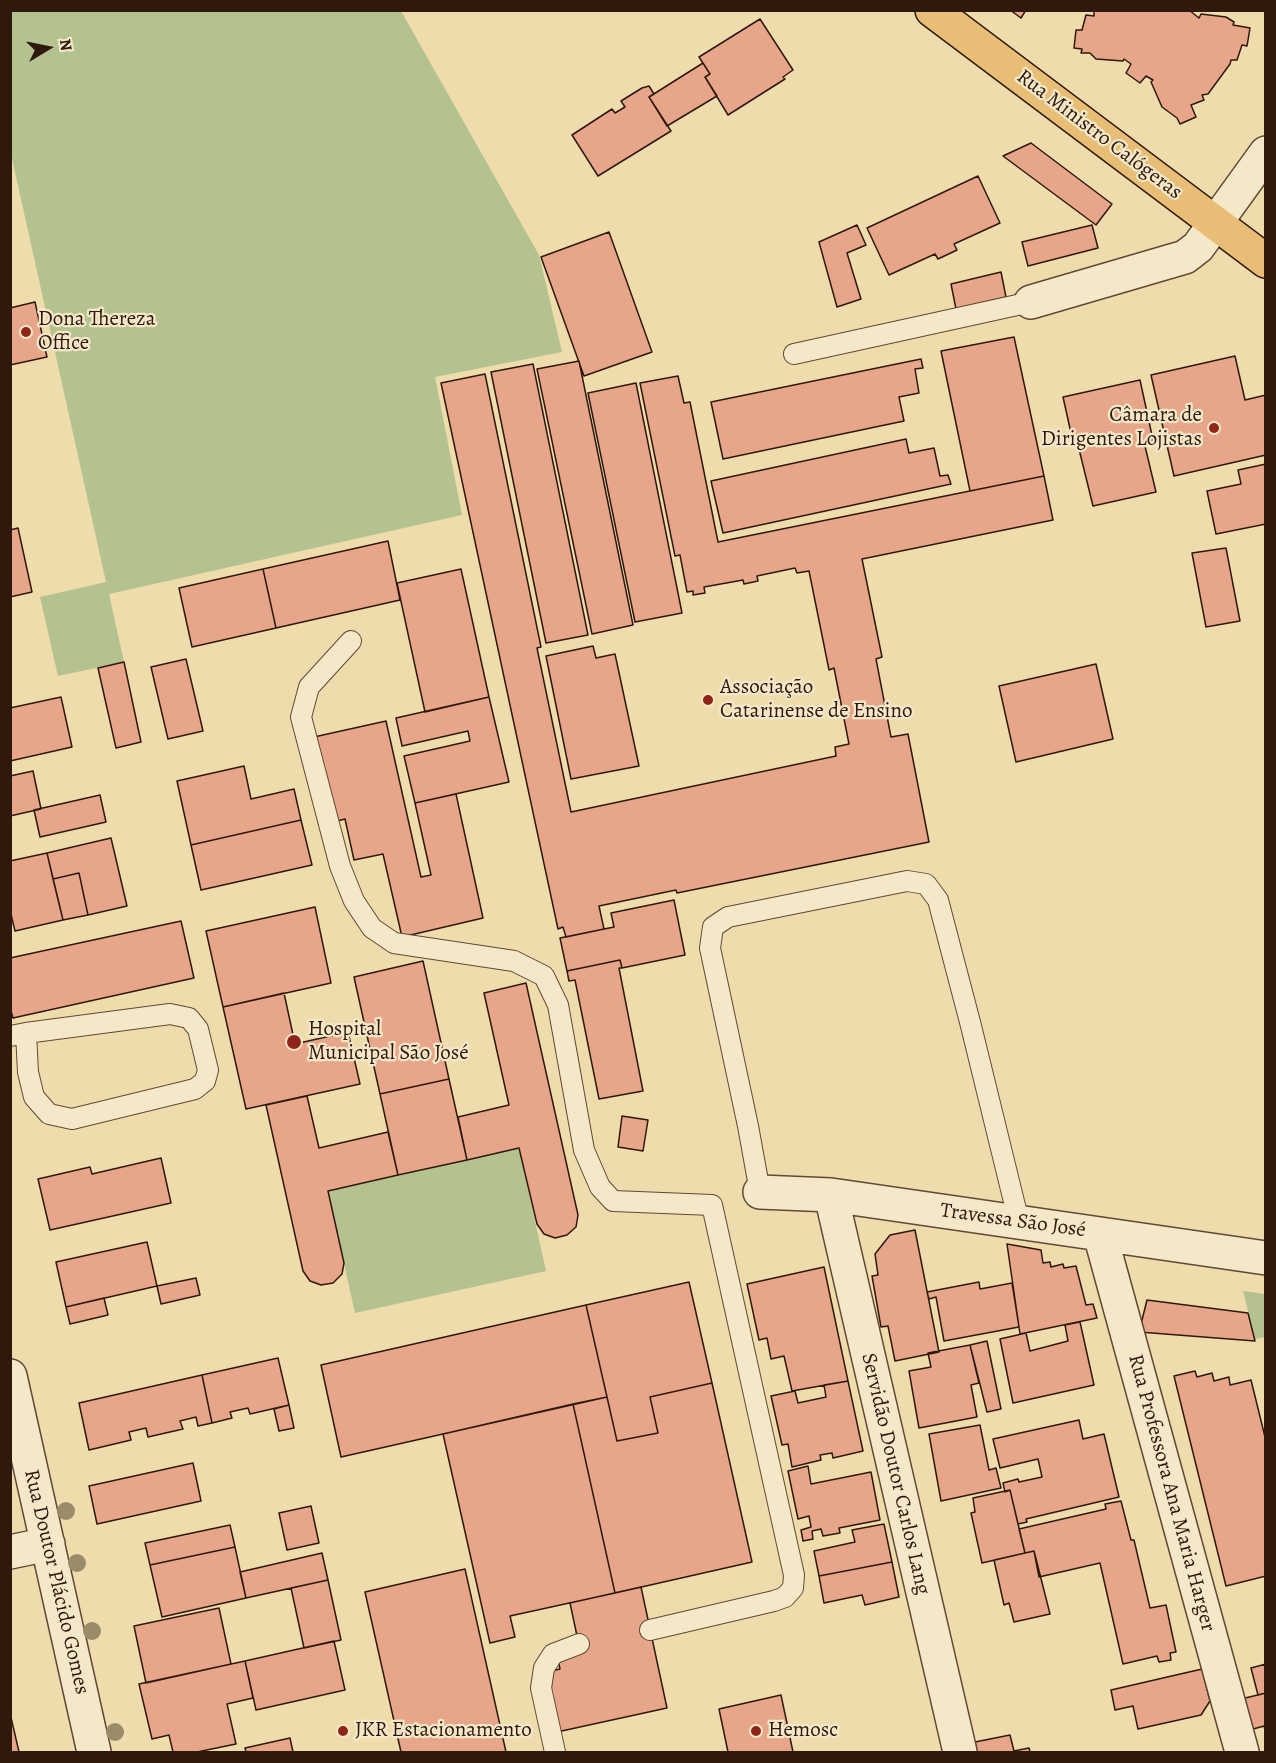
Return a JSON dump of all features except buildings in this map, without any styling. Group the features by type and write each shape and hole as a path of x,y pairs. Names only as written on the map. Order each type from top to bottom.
{"main road":[{"name":"Rua Ministro Calógeras","path":"932,10 1266,261"}],"street":[{"path":"1031,302 1185,257 1198,246 1266,153"},
{"name":"Travessa São José","path":"760,1192 831,1195 1266,1258"},
{"name":"Servidão Doutor Carlos Lang","path":"831,1195 960,1752"},
{"name":"Rua Professora Ana Maria Harger","path":"1100,1234 1242,1752"},
{"name":"Rua Doutor Plácido Gomes","path":"10,1376 94,1752"},
{"path":"10,1552 48,1544"}],"lane":[{"path":"794,354 1031,302"},
{"path":"351,641 309,687 301,717 322,806 340,866 354,901 372,928 394,943 514,961 544,976 558,1005 584,1150 600,1187 613,1201 712,1205 794,1575 793,1588 785,1597 774,1601 650,1630"},
{"path":"760,1192 710,948 713,927 728,917 907,881 926,884 938,900 972,1026 1019,1222"},
{"path":"170,1014 189,1018 198,1029 208,1070 205,1081 195,1089 72,1119 49,1114 34,1097 18,1035 170,1014"},
{"path":"555,1752 541,1688 544,1668 553,1654 579,1644"}],"green space":[{"path":"10,11 401,11 539,255 562,352 435,377 462,515 109,594 124,662 58,676 40,597 106,582 11,154"},
{"path":"519,1148 546,1271 355,1313 328,1191"},
{"path":"1243,1291 1265,1294 1265,1337 1255,1339"}],"place":[{"name":"Dona Thereza Office","path":"26,332"},
{"name":"Câmara de Dirigentes Lojistas","path":"1214,428"},
{"name":"Associação Catarinense de Ensino","path":"708,700"},
{"name":"Hospital Municipal São José","path":"294,1042"},
{"name":"JKR Estacionamento","path":"343,1731"},
{"name":"Hemosc","path":"756,1731"}]}
